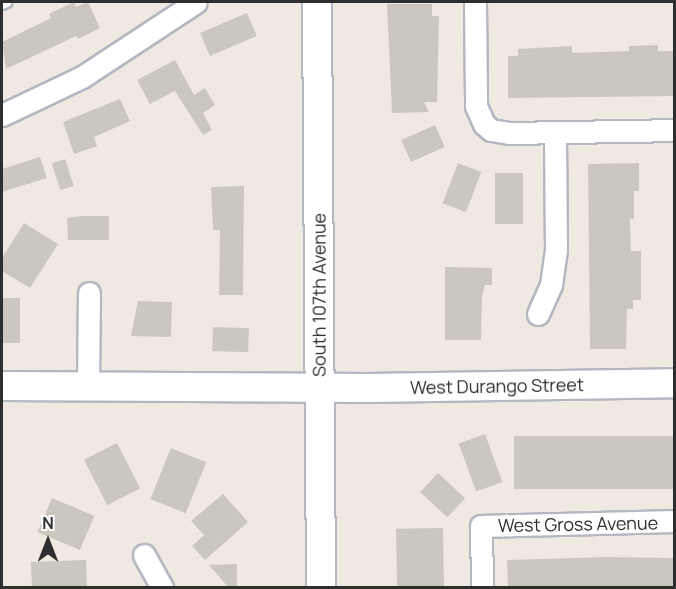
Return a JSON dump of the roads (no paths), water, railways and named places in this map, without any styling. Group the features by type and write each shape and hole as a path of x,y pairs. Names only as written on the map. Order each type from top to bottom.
{"street":[{"path":"2,115 90,73 196,2"},
{"name":"South 107th Avenue","path":"317,2 321,588"},
{"path":"474,2 475,97 483,124 500,132 675,130"},
{"path":"538,314 551,285 556,250 555,132"},
{"path":"2,386 88,386 89,293"},
{"name":"West Durango Street","path":"88,386 319,388 675,383"},
{"name":"West Gross Avenue","path":"482,588 481,526 675,521"},
{"path":"144,555 162,588"}],"lane":[{"path":"2,4 7,2"}]}
